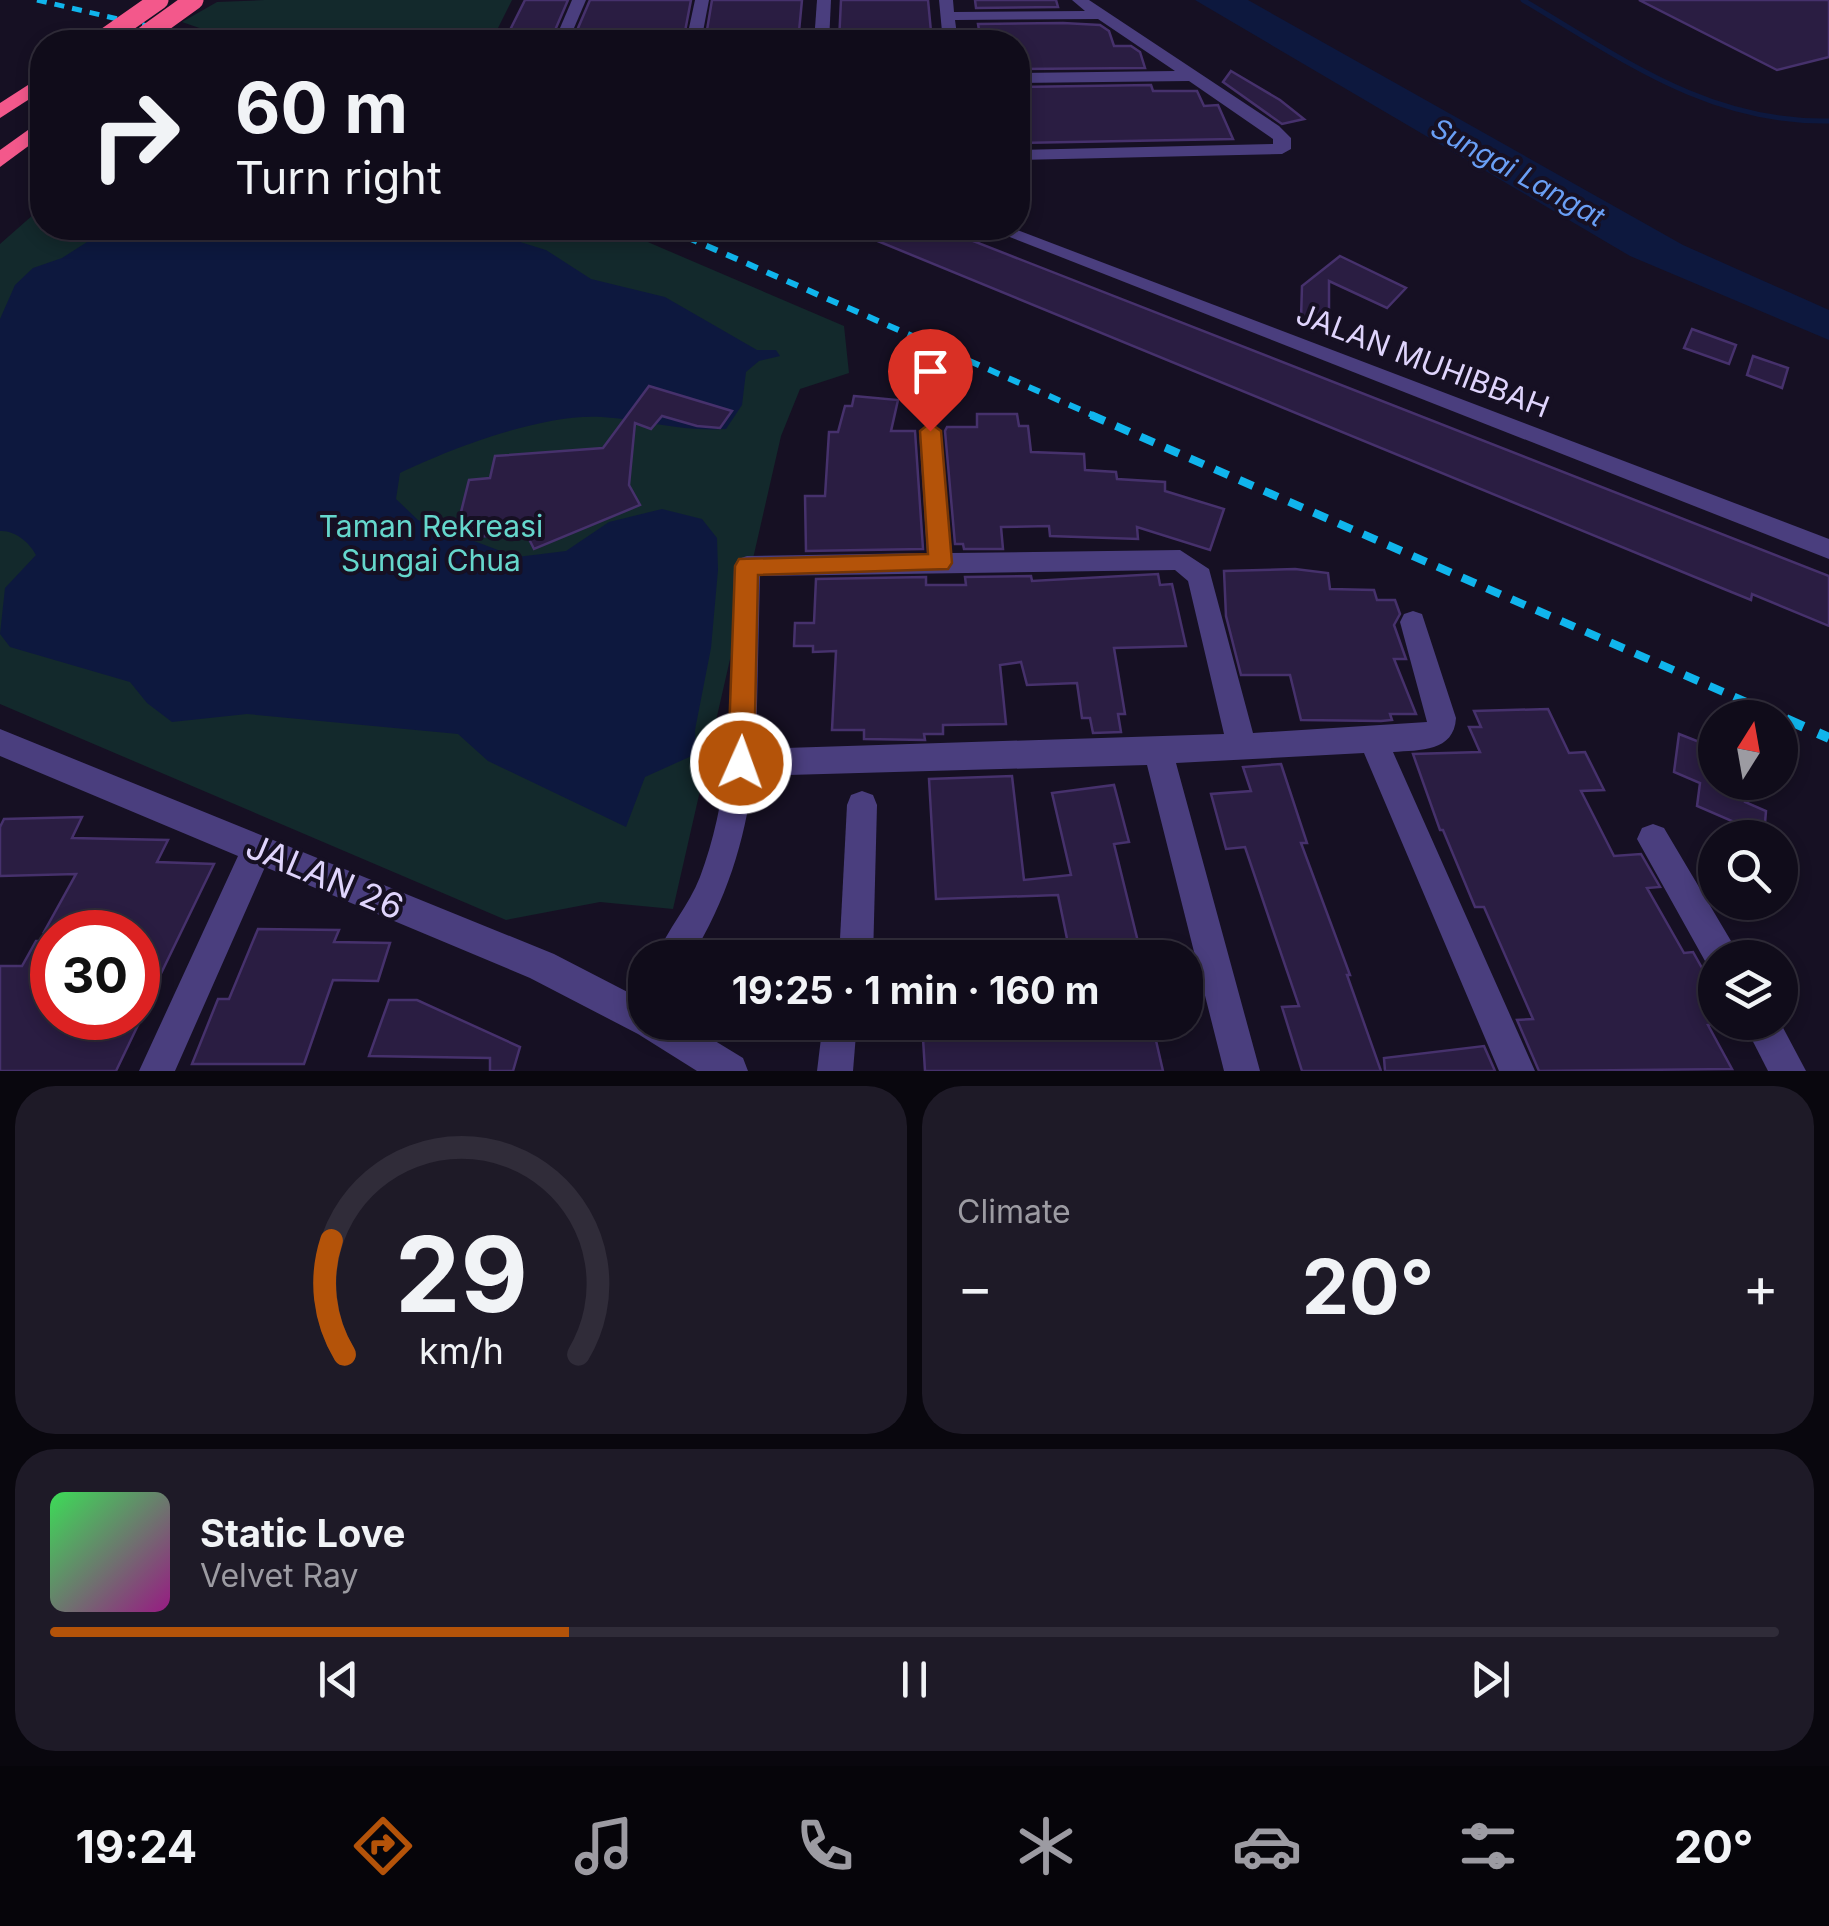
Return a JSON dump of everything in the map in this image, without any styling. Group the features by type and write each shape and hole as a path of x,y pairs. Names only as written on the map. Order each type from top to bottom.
{"highway":[{"path":"116,30 159,0"},
{"path":"152,30 194,0"},
{"path":"0,112 30,91"},
{"path":"0,140 30,118"},
{"path":"0,161 30,136"}],"street":[{"path":"566,30 579,0"},
{"path":"696,30 702,0"},
{"path":"823,30 824,0"},
{"path":"1030,154 1271,152 1282,149 1284,144 1272,130 1079,0"},
{"path":"946,8 1103,15"},
{"path":"1030,78 1190,76"},
{"name":"JALAN MUHIBBAH","path":"1027,240 1829,548"},
{"path":"930,431 940,563"},
{"path":"682,940 716,879 741,763 747,566 1170,558 1188,564 1200,576 1242,748"},
{"path":"741,763 1374,743 1426,737 1441,728 1442,718 1413,622"},
{"name":"JALAN 26","path":"0,742 542,966 628,1006"},
{"path":"1374,743 1516,1071"},
{"path":"1158,751 1242,1071"},
{"path":"857,940 862,804"},
{"path":"1653,839 1712,940"},
{"path":"156,1071 258,848"},
{"name":"JALAN 26","path":"684,1040 730,1071"},
{"path":"835,1071 838,1040"},
{"path":"1770,1040 1788,1071"}],"green space":[{"path":"512,0 497,30 205,30 182,22 217,2"},
{"name":"Taman Rekreasi Sungai Chua","path":"30,218 30,240 643,240 844,326 849,373 800,389 781,436 673,909 600,902 506,920 0,704 0,244"}],"water":[{"name":"Sungai Langat","path":"1195,0 1248,0 1683,245 1829,310 1829,340 1630,256"},
{"name":"Taman Rekreasi Sungai Chua","path":"90,240 514,240 546,250 591,279 665,297 757,350 776,350 780,356 759,361 746,372 742,405 726,429 579,417 526,426 471,443 400,473 396,499 418,520 517,557 566,551 609,522 662,509 702,519 717,538 718,570 711,648 695,730 696,754 645,777 626,827 488,761 458,734 247,714 172,722 147,703 130,682 10,647 0,634 5,588 36,555 21,538 0,531 0,319 15,285 33,268 62,258"}],"building":[{"path":"525,0 568,0 555,30 510,30"},
{"path":"590,0 691,0 685,30 577,30"},
{"path":"712,0 802,0 799,30 707,30"},
{"path":"841,0 928,0 931,30 840,30"},
{"path":"975,0 1056,0 1058,7 976,8"},
{"path":"1639,0 1829,0 1829,57 1777,70"},
{"path":"978,24 1100,25 1109,31 1114,46 1131,46 1140,52 1145,68 1030,69 1030,30 979,30"},
{"path":"1231,71 1304,119 1282,124 1223,82"},
{"path":"1151,85 1153,91 1197,91 1204,106 1218,105 1233,139 1030,143 1030,87"},
{"path":"875,240 971,240 1829,576 1829,626 1752,594 1751,600"},
{"path":"1340,256 1406,288 1387,308 1329,281 1329,323 1301,319 1302,286"},
{"path":"1692,329 1736,345 1729,364 1684,348"},
{"path":"1753,356 1788,368 1782,388 1747,375"},
{"path":"649,386 732,411 720,428 662,416 651,429 635,423 629,485 640,505 534,549 526,533 475,537 457,528 469,480 490,478 495,456 603,448"},
{"path":"854,396 898,400 891,431 915,431 923,549 806,551 805,496 825,496 829,432 838,432 845,406 852,406"},
{"path":"977,414 1017,414 1019,426 1028,426 1031,452 1084,454 1085,470 1116,472 1117,479 1165,482 1165,491 1224,509 1210,550 1137,527 1138,539 1050,536 1049,526 1001,527 1003,549 964,549 963,544 955,544 945,431 947,427 977,427"},
{"path":"1295,569 1328,573 1330,589 1374,590 1377,600 1395,600 1400,614 1394,625 1406,659 1394,659 1416,714 1390,714 1392,720 1381,721 1301,720 1290,675 1241,675 1226,616 1224,571"},
{"path":"1158,574 1160,585 1172,584 1186,646 1114,648 1125,714 1118,714 1121,732 1093,733 1090,718 1082,718 1077,683 1027,685 1021,662 1000,665 1006,724 943,725 943,734 924,734 925,740 864,739 864,730 832,730 836,651 813,652 813,646 794,646 795,623 814,623 816,579 926,577 926,585 966,585 965,577 1031,576 1032,581"},
{"path":"1548,709 1569,753 1585,752 1604,790 1581,791 1614,856 1641,854 1660,887 1647,888 1684,953 1693,952 1698,961 1698,1040 1716,1040 1732,1069 1539,1071 1517,1020 1533,1019 1484,907 1475,907 1440,830 1413,754 1480,752 1469,727 1481,727 1474,711"},
{"path":"1679,734 1698,741 1698,782 1674,772"},
{"path":"1281,764 1307,843 1301,843 1381,1071 1302,1071 1282,1007 1299,1006 1245,847 1226,849 1211,794 1251,791 1243,767"},
{"path":"1012,776 1024,880 1071,875 1052,793 1114,785 1129,842 1114,844 1138,940 1067,940 1058,895 936,899 929,779"},
{"path":"1698,798 1745,800 1766,811 1765,820 1729,820 1697,806"},
{"path":"82,817 72,838 168,840 157,862 214,864 160,976 160,910 56,910 76,874 0,876 0,827 4,819"},
{"path":"258,929 339,930 334,942 390,943 378,981 333,980 304,1064 192,1064 218,999 229,999"},
{"path":"30,952 30,1040 131,1040 116,1071 0,1071 0,966 22,966"},
{"path":"389,1000 417,1000 520,1047 513,1071 490,1071 490,1058 369,1056"},
{"path":"923,1040 1156,1040 1163,1071 925,1071"},
{"path":"1484,1046 1495,1071 1385,1071 1384,1058"}],"waterway":[{"path":"1523,0 1632,65 1705,99 1785,119 1829,121"}],"railway":[{"path":"37,0 165,30"},
{"path":"693,240 1097,417"},
{"path":"1091,415 1742,700"},
{"path":"1798,724 1829,738"}],"route":[{"path":"741,763 747,566 940,563 930,431"}]}
